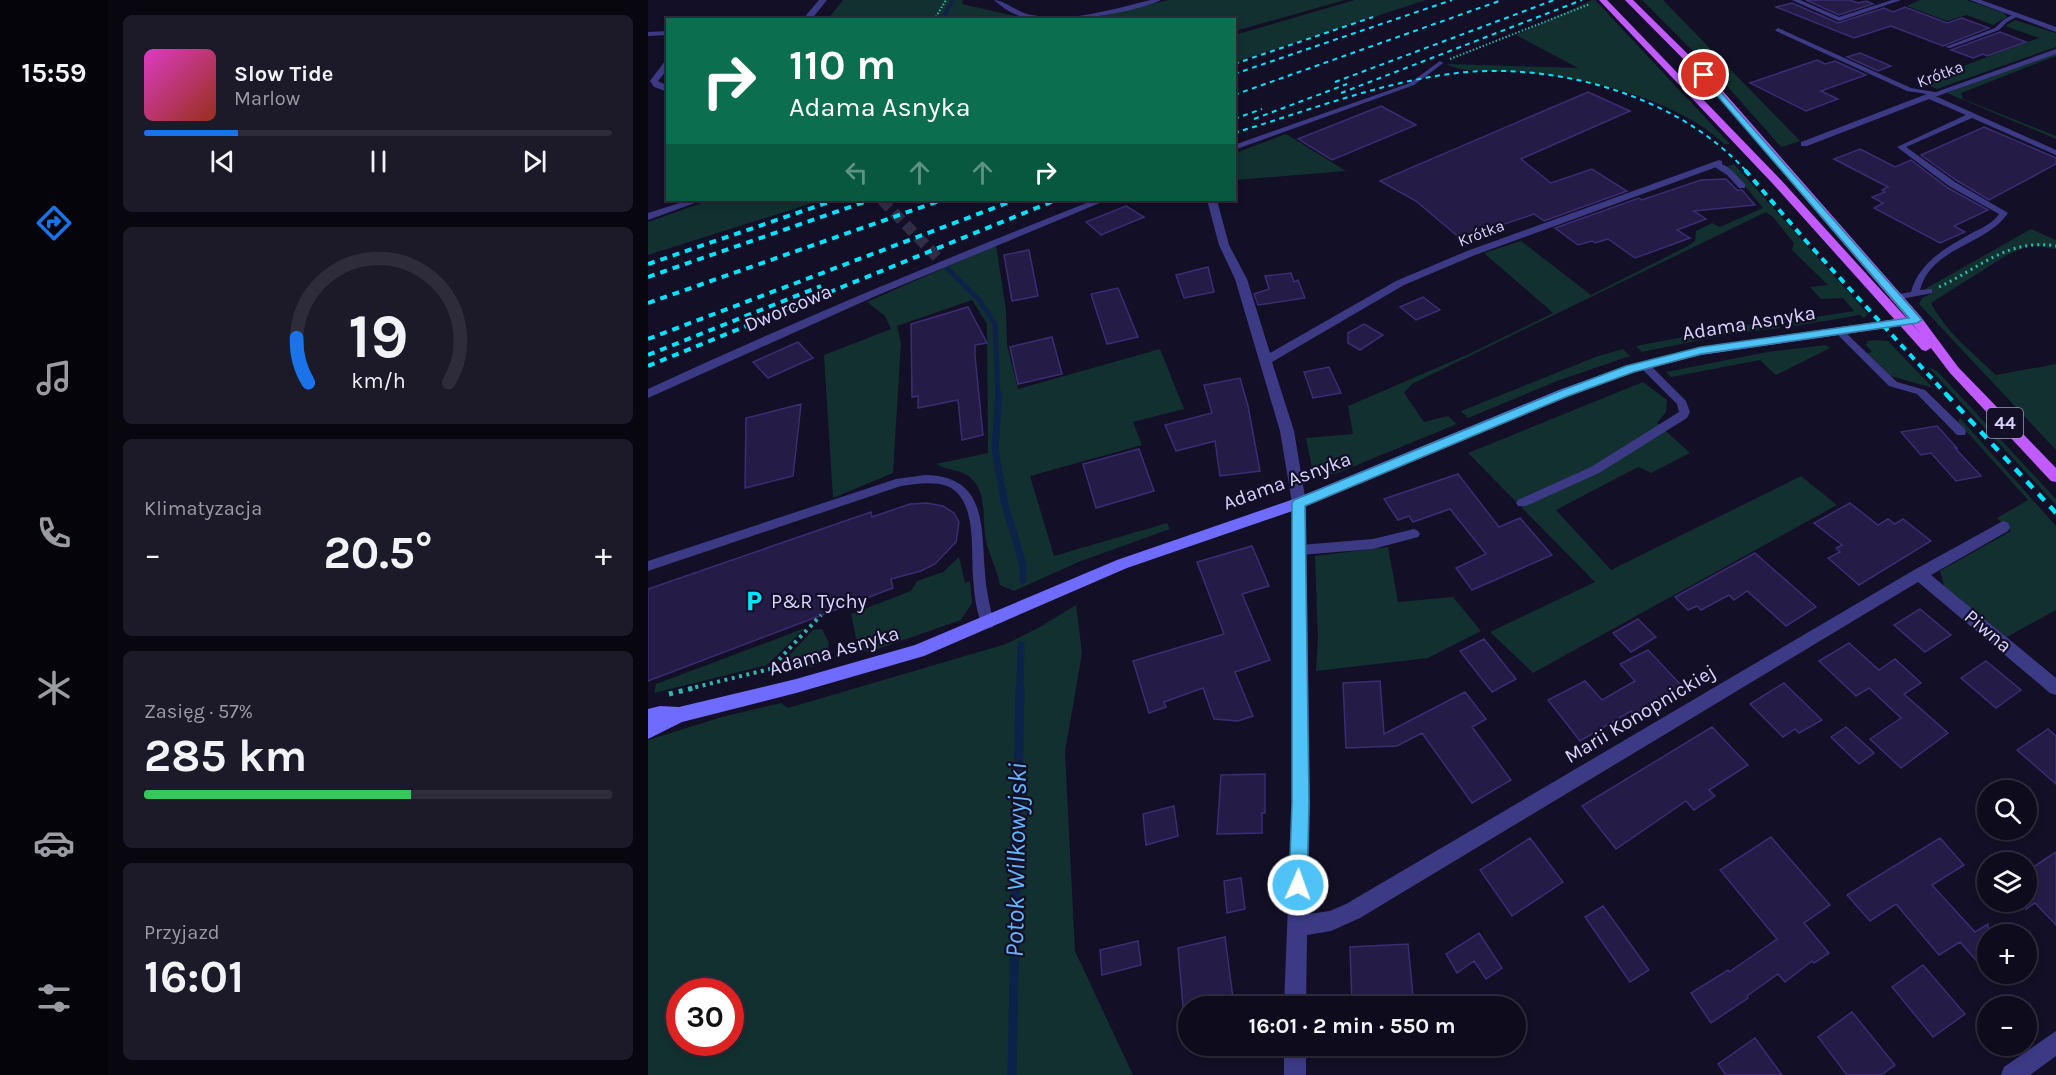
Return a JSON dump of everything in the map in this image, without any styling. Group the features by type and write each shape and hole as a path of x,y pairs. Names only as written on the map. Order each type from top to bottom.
{"main road":[{"name":"44","path":"1629,0 1704,75 1917,320 1954,370 2056,477"},
{"name":"44","path":"1605,2 1777,182 1937,358 1954,370"}],"street":[{"path":"808,18 823,0"},
{"path":"1974,0 2056,30"},
{"path":"648,34 666,33"},
{"name":"Krótka","path":"1933,94 2056,51"},
{"path":"666,66 654,81 657,85 666,88"},
{"name":"Krótka","path":"1266,360 1400,283 1471,253 1718,164"},
{"path":"648,218 695,201"},
{"name":"Dworcowa","path":"648,394 759,341 941,260 1099,201"},
{"path":"1212,201 1224,245 1241,279 1287,431 1299,503 1301,803 1295,996"},
{"name":"Adama Asnyka","path":"648,731 680,715 796,686 918,651 1164,548 1299,503 1564,393 1644,365 1701,351 1917,320"},
{"name":"Marii Konopnickiej","path":"1296,926 1331,921 1353,911 2002,526"},
{"name":"Piwna","path":"1919,574 2056,688"},
{"name":"Adama Asnyka","path":"648,717 660,714 680,715"},
{"path":"2012,1075 2056,1042"},
{"path":"1294,1075 1295,1056"}],"lane":[{"path":"997,0 1012,11 1042,18 1077,18 1158,0"},
{"path":"1795,0 1839,19 1898,0"},
{"path":"1948,47 1997,29 2016,15"},
{"path":"1778,30 1910,90 1933,94 1971,116 2056,153"},
{"path":"1236,147 1412,84 1440,63"},
{"name":"Krótka","path":"1804,144 1933,94"},
{"path":"1915,293 1916,283 1929,264 1998,222 2004,213 1952,184 1901,147 1971,116"},
{"path":"1718,164 1742,186"},
{"path":"1896,297 1929,291"},
{"path":"1839,331 1893,384 1921,392 1961,432"},
{"path":"1522,503 1595,470 1683,415 1685,411 1682,403 1644,365"},
{"path":"648,566 900,482 927,478 946,482 963,490 972,505 980,586 988,623"},
{"path":"1300,550 1373,544 1414,534"}],"path":[{"path":"935,18 946,0"},
{"path":"1440,63 1590,4"},
{"path":"1929,291 1948,283 2006,250 2024,243 2039,242 2056,246"},
{"path":"659,697 770,669 821,615"}],"green space":[{"path":"843,0 963,0 962,4 1024,18 829,18"},
{"path":"1169,0 1345,0 1236,31 1236,18 1090,18"},
{"path":"1355,0 1426,0 1236,62 1236,35"},
{"path":"1595,0 1730,144 1724,144 1699,124 1675,111 1610,87 1541,74 1472,71 1447,64 1578,68 1516,35"},
{"path":"1642,0 1663,0 1800,141 1781,147 1721,79"},
{"path":"1920,0 1967,0 2004,13 2007,17 1993,25 1967,15 1947,21 1907,6"},
{"path":"2015,20 2056,33 2056,47 1937,89 1920,82 2039,38 2005,26"},
{"path":"2056,53 2056,56 1961,93 1963,99 2056,136 2056,139 1947,93"},
{"path":"1286,134 1346,171 1236,180 1236,153"},
{"path":"1734,164 1868,314 1864,318 1860,315 1795,326 1790,321 1854,311 1843,298 1821,299 1810,287 1828,285 1792,250 1794,243 1773,217 1766,212 1412,384 1404,393 1424,422 1448,416 1457,424 1335,474 1322,474 1312,468 1306,438 1353,434 1348,406 1469,354 1553,313 1484,253 1521,241 1591,295 1686,247 1695,241 1696,231 1712,223 1720,227 1763,208 1736,175 1726,167"},
{"path":"707,201 819,201 648,255 648,222"},
{"path":"2031,229 2056,240 2056,249 2030,245 2007,255 1931,303 1952,333 1996,375 2056,364 2056,450 1919,304 1922,298 1932,293 1925,289"},
{"path":"996,245 1006,310 1007,345 1018,389 1160,349 1184,409 1133,422 1142,445 1030,476 1054,556 1167,523 1170,529 1081,561 1014,591 1000,585 987,545 981,495 974,481 966,474 936,464 988,453 987,324 972,300 897,326 901,343 893,473 833,498 824,355 891,329 885,316 867,302"},
{"path":"1776,322 1780,328 1730,334 1642,352 1636,346 1751,324"},
{"path":"1866,341 1888,341 1933,388 1891,376 1867,353 1872,352 1865,344 1868,343"},
{"path":"1826,345 1830,348 1776,375 1760,360 1671,377 1666,372 1767,352"},
{"path":"1623,349 1630,356 1557,381 1468,418 1461,411 1598,356"},
{"path":"1928,367 1937,371 2056,499 2056,505"},
{"path":"1643,382 1667,400 1666,412 1657,423 1690,453 1651,473 1638,467 1556,510 1611,570 1801,476 1837,505 1533,673 1490,632 1595,582 1468,453"},
{"path":"1960,418 2056,526 2056,610 2007,637 1944,586 1940,571 2011,531 1997,518 2028,500 1958,422"},
{"path":"1388,547 1398,602 1453,597 1481,631 1428,658 1316,671 1318,638 1315,556"},
{"path":"959,557 965,583 970,581 972,603 961,620 869,652 858,648 851,614 911,591 917,581 943,572"},
{"path":"1076,605 1082,653 1065,752 1075,951 1133,1075 648,1075 648,740 722,717 781,703 788,708 1006,644"},
{"path":"805,628 767,665 654,693 656,684"},
{"path":"822,629 829,643 827,656 813,667 782,663 813,630"}],"building":[{"path":"1806,0 1850,0 1873,4 1839,15"},
{"path":"1792,3 1838,23 1884,8 1893,12 1905,7 1947,23 1962,18 1989,28 1943,46 1891,26 1854,38 1776,7"},
{"path":"2000,32 2026,42 1987,56 1983,54 1973,58 1951,50"},
{"path":"1860,53 1891,66 1878,71 1847,57"},
{"path":"1817,60 1825,64 1835,61 1866,75 1821,91 1838,99 1806,111 1750,83"},
{"path":"1588,92 1630,111 1521,159 1551,183 1592,169 1627,191 1544,221 1534,214 1461,239 1416,201 1380,181"},
{"path":"1381,106 1416,125 1332,160 1298,139"},
{"path":"1984,127 2056,158 2056,164 1989,200 1921,155"},
{"path":"1860,149 1895,167 1911,160 1948,188 1988,210 1954,226 1965,232 1940,243 1874,208 1883,203 1872,197 1885,192 1882,190 1888,187 1834,159"},
{"path":"1726,179 1737,190 1742,190 1755,205 1694,211 1706,219 1677,230 1690,238 1635,258 1608,239 1578,245 1555,228 1639,198 1642,200 1701,180"},
{"path":"1126,206 1144,217 1101,235 1086,222"},
{"path":"1029,250 1038,296 1012,301 1004,255"},
{"path":"1208,267 1214,292 1184,298 1176,275"},
{"path":"1291,273 1294,282 1298,280 1305,298 1258,305 1254,294 1269,289 1265,276"},
{"path":"1118,288 1138,337 1107,344 1091,294"},
{"path":"1423,297 1440,310 1416,320 1400,307"},
{"path":"968,307 987,343 975,345 983,435 962,440 958,400 918,408 918,396 912,397 911,324"},
{"path":"1364,324 1383,335 1360,350 1348,343 1348,333"},
{"path":"1052,337 1062,374 1018,384 1010,347"},
{"path":"798,342 813,358 768,378 753,362"},
{"path":"1329,367 1341,393 1313,398 1304,372"},
{"path":"1240,378 1248,406 1260,471 1220,476 1215,441 1176,451 1165,425 1212,413 1204,385"},
{"path":"801,404 793,476 745,488 746,418"},
{"path":"1937,426 1981,476 1956,481 1931,453 1921,455 1901,432"},
{"path":"1139,449 1154,491 1096,508 1083,464"},
{"path":"1458,474 1499,527 1520,518 1552,555 1472,590 1456,568 1486,554 1450,509 1413,522 1409,516 1398,520 1384,499"},
{"name":"P&R Tychy","path":"927,503 943,506 954,513 959,522 956,542 935,564 921,571 891,579 893,588 648,681 648,589 871,512 872,517 910,504"},
{"path":"1850,503 1878,525 1888,519 1895,524 1903,519 1931,541 1859,585 1828,558 1840,552 1836,548 1842,545 1814,523"},
{"path":"1252,546 1269,586 1242,594 1270,660 1235,672 1253,716 1238,721 1214,719 1203,688 1164,702 1166,707 1149,713 1133,661 1224,634 1197,562"},
{"path":"1755,553 1816,607 1786,626 1747,591 1734,600 1729,595 1701,610 1697,606 1688,610 1675,597"},
{"path":"1920,609 1951,635 1925,652 1894,625"},
{"path":"1638,619 1656,637 1631,652 1613,633"},
{"path":"1484,639 1516,679 1492,692 1460,651"},
{"path":"1849,643 1879,670 1895,659 1921,683 1904,694 1948,733 1901,768 1870,739 1901,718 1869,688 1856,696 1819,661"},
{"path":"1648,650 1682,686 1634,714 1631,711 1580,741 1548,700 1585,681 1602,700 1635,681 1620,664"},
{"path":"1986,661 2021,690 1996,708 1961,678"},
{"path":"1380,681 1384,734 1465,692 1486,719 1472,727 1511,780 1472,803 1422,733 1397,746 1346,748 1343,683"},
{"path":"1784,683 1822,720 1799,733 1795,729 1783,737 1750,704"},
{"path":"1712,727 1748,765 1709,790 1715,796 1694,810 1686,801 1616,849 1582,806"},
{"path":"1846,727 1874,753 1859,764 1831,737"},
{"path":"2048,729 2056,736 2056,784 2017,750"},
{"path":"1265,774 1265,813 1262,813 1262,833 1217,834 1221,775"},
{"path":"1174,806 1178,836 1146,845 1143,814"},
{"path":"1771,837 1830,905 1804,923 1829,953 1814,963 1812,961 1785,982 1778,974 1711,1023 1691,993 1728,970 1729,972 1777,939 1720,870"},
{"path":"1530,838 1563,882 1512,916 1480,870"},
{"path":"1940,838 1964,865 1932,885 1975,932 1977,931 1977,961 1960,942 1939,955 1896,904 1870,921 1847,895"},
{"path":"2056,852 2056,925 2037,905 2037,865"},
{"path":"1241,878 1245,909 1227,913 1224,881"},
{"path":"1603,906 1649,970 1630,982 1585,917"},
{"path":"1479,933 1502,968 1486,979 1474,961 1457,973 1446,954"},
{"path":"1225,937 1233,996 1182,996 1178,948"},
{"path":"1138,941 1141,965 1102,975 1100,950"},
{"path":"1408,944 1413,996 1352,996 1350,947"},
{"path":"1923,965 1965,1014 1933,1037 1892,987"},
{"path":"1852,1012 1895,1065 1881,1075 1847,1075 1818,1037"},
{"path":"1755,1038 1782,1075 1726,1075 1718,1064"}],"waterway":[{"name":"Potok Wilkowyjski","path":"943,18 953,0"},
{"name":"Potok Wilkowyjski","path":"947,268 980,301 995,324 998,395"},
{"name":"Potok Wilkowyjski","path":"999,394 995,448 1004,501 1023,565 1023,580"},
{"name":"Potok Wilkowyjski","path":"1020,689 1021,645"},
{"name":"Potok Wilkowyjski","path":"1012,1075 1020,688"}],"tunnel":[{"path":"883,201 937,257"}],"railway":[{"path":"1236,73 1452,0"},
{"path":"1236,94 1502,0"},
{"path":"1335,82 1554,0"},
{"path":"1341,93 1582,0"},
{"path":"1236,63 1373,17"},
{"path":"1236,132 1394,84 1449,74 1488,71 1528,72 1569,78 1610,88 1648,103 1685,121 1718,144 1745,170"},
{"path":"1254,119 1347,84"},
{"path":"1236,118 1262,109"},
{"path":"1745,170 1806,241 1947,395"},
{"path":"648,264 832,201"},
{"path":"648,277 867,201"},
{"path":"648,303 939,201"},
{"path":"648,339 1012,201"},
{"path":"648,366 1054,201"},
{"path":"648,355 821,286"},
{"path":"1946,394 2056,513"}],"place":[{"name":"P&R Tychy","path":"754,601"}],"route":[{"path":"1298,885 1301,803 1299,503 1564,393 1630,369 1701,351 1917,320 1704,75"}]}
